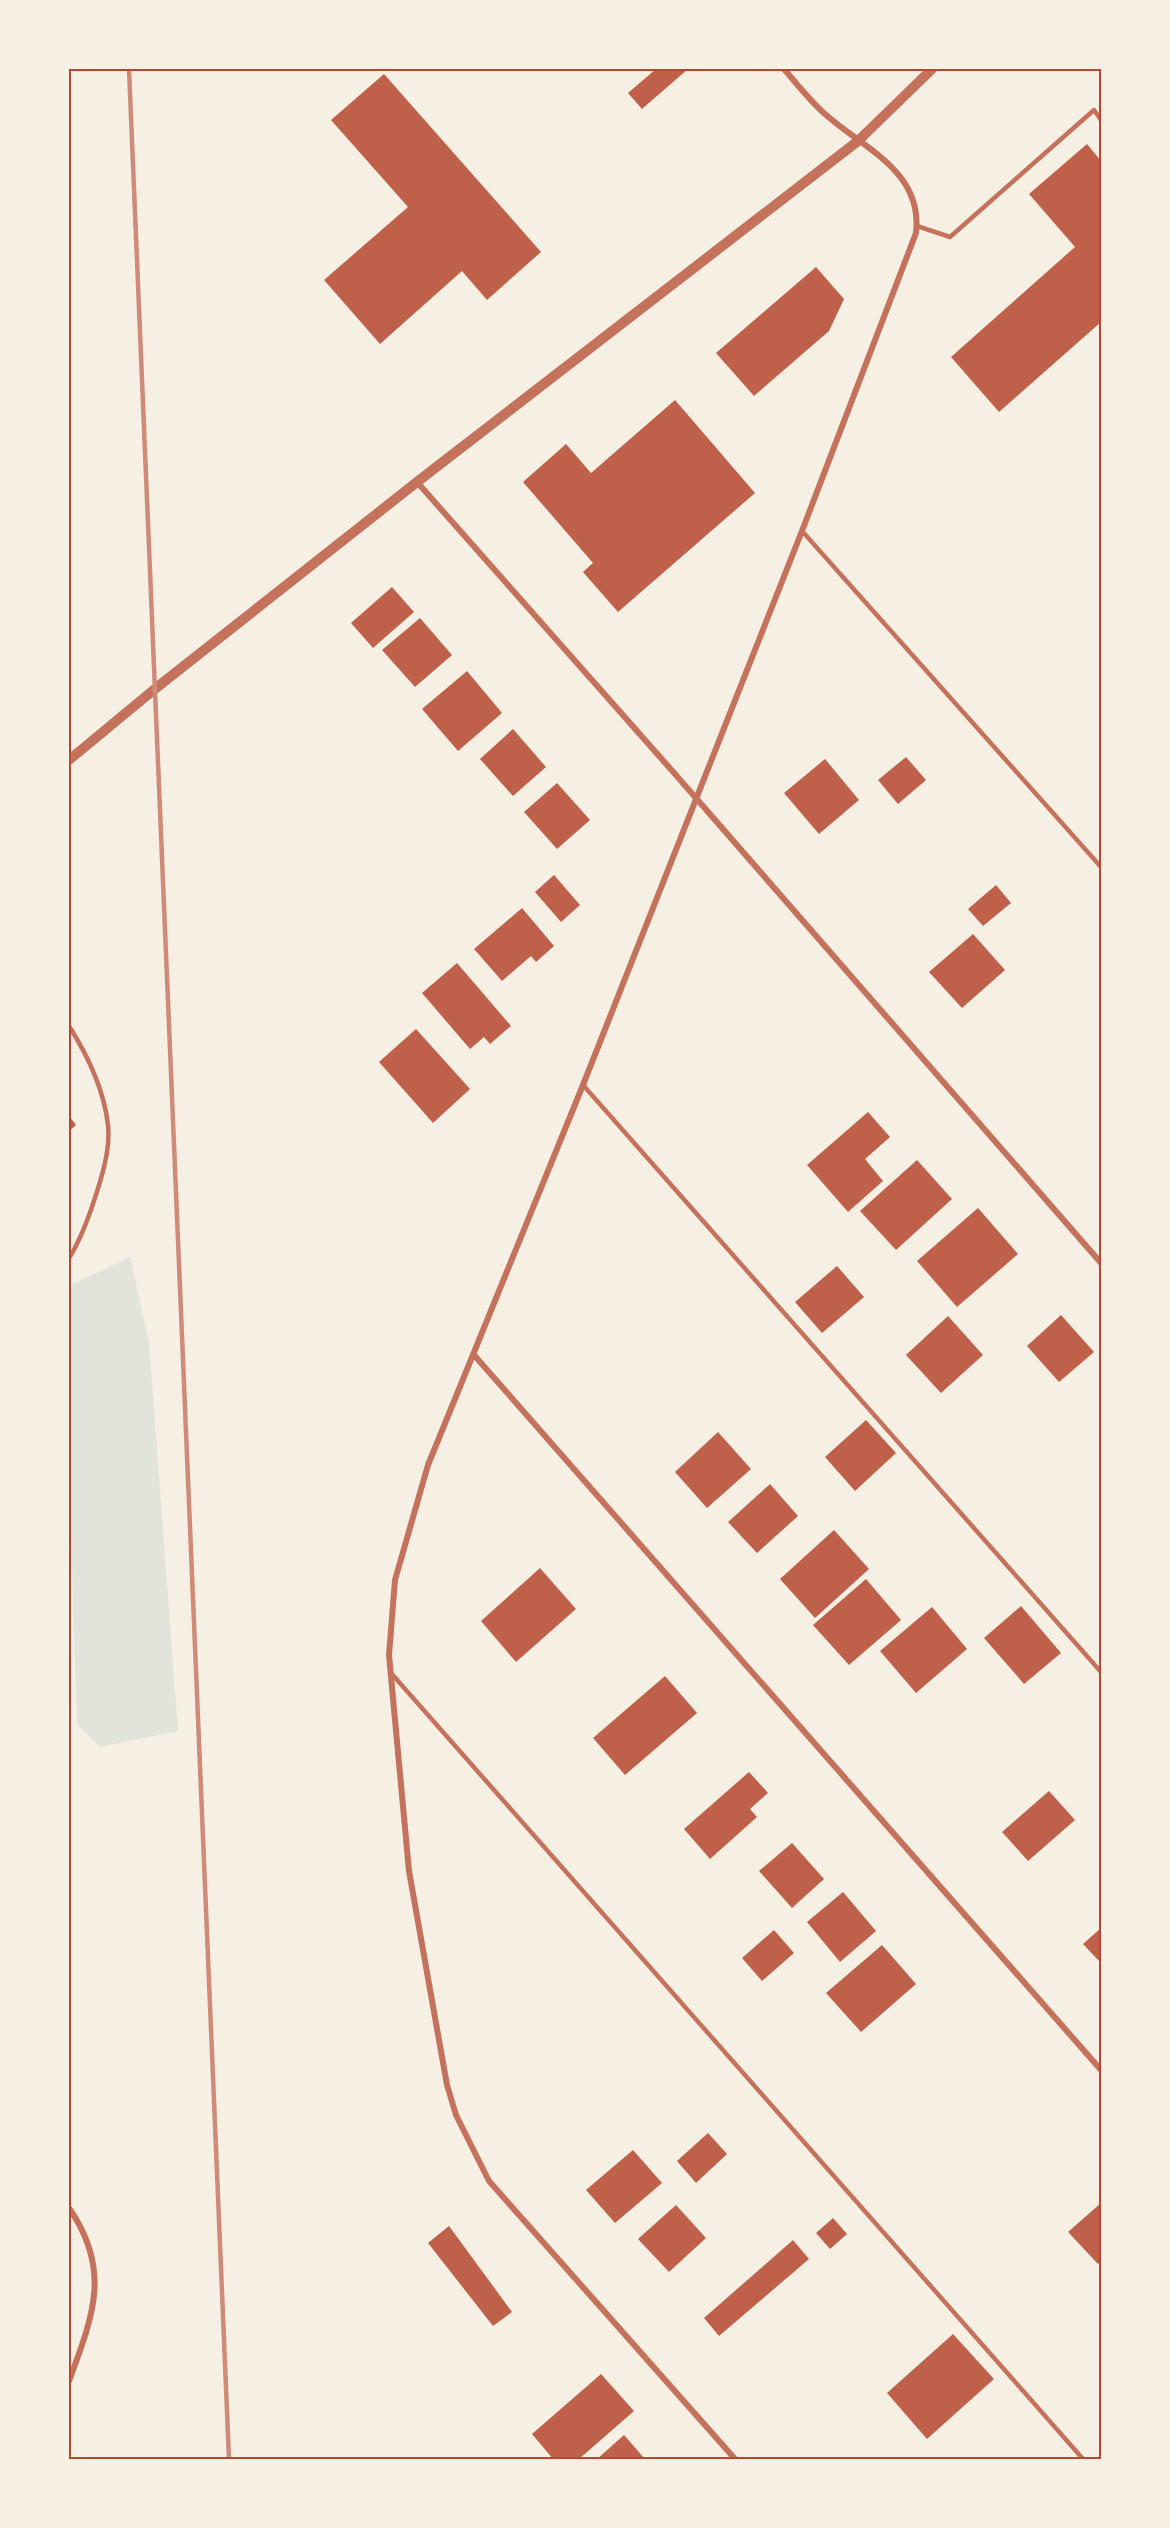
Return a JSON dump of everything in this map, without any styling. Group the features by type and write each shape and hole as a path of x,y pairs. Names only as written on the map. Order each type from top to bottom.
{"street":[{"path":"735,2459 489,2181 456,2115 447,2085 409,1871 389,1655 396,1580 428,1465 583,1085 802,531 898,284 917,226 918,214 914,197 895,170 823,113 784,69"},
{"path":"69,760 156,688 417,482 858,141 932,69"},
{"path":"417,482 1101,1263"},
{"path":"474,1355 1101,2070"},
{"path":"69,2208 84,2232 93,2254 96,2294 83,2342 69,2381"}],"lane":[{"path":"917,226 950,237 1094,110 1101,120"},
{"path":"802,531 1101,867"},
{"path":"69,1026 80,1043 99,1085 108,1127 103,1176 89,1215 69,1258"},
{"path":"583,1085 1101,1672"},
{"path":"391,1673 1083,2459"}],"shaded area":[{"path":"130,1257 149,1342 178,1731 100,1747 77,1724 69,1472 69,1286"}],"building":[{"path":"656,69 688,69 642,109 628,93"},
{"path":"384,74 541,252 487,300 462,271 380,344 324,280 408,207 331,120"},
{"path":"1087,144 1101,161 1101,322 999,412 951,357 1075,247 1029,194"},
{"path":"816,267 844,299 829,331 754,396 716,353"},
{"path":"675,400 755,493 618,612 583,572 593,563 523,482 566,444 591,473"},
{"path":"392,587 414,612 373,648 351,623"},
{"path":"420,618 452,655 415,687 382,650"},
{"path":"467,671 502,713 458,751 422,709"},
{"path":"513,729 546,767 513,796 480,759"},
{"path":"906,757 926,780 898,804 878,780"},
{"path":"825,759 859,800 819,834 784,793"},
{"path":"557,783 590,820 557,849 524,812"},
{"path":"554,875 580,905 561,922 535,892"},
{"path":"996,885 1011,903 983,926 968,909"},
{"path":"522,908 554,946 536,962 531,956 502,981 474,949"},
{"path":"973,934 1005,970 962,1008 929,972"},
{"path":"457,963 511,1026 490,1044 484,1037 470,1049 422,993"},
{"path":"416,1029 470,1089 433,1123 379,1062"},
{"path":"868,1112 890,1137 865,1159 883,1181 848,1212 807,1165"},
{"path":"69,1116 76,1125 69,1131"},
{"path":"917,1160 952,1199 896,1250 860,1211"},
{"path":"978,1208 1018,1254 957,1307 917,1261"},
{"path":"837,1266 864,1297 822,1333 795,1302"},
{"path":"1061,1315 1094,1352 1059,1382 1027,1346"},
{"path":"948,1316 983,1355 941,1393 906,1355"},
{"path":"866,1420 896,1453 855,1491 825,1457"},
{"path":"718,1432 751,1469 707,1508 675,1472"},
{"path":"770,1484 798,1516 757,1553 728,1522"},
{"path":"834,1530 869,1569 815,1618 780,1579"},
{"path":"540,1568 576,1609 516,1662 481,1621"},
{"path":"866,1579 901,1620 849,1665 813,1625"},
{"path":"1021,1606 1061,1653 1024,1684 984,1638"},
{"path":"932,1607 967,1649 916,1693 880,1651"},
{"path":"665,1676 697,1713 625,1775 593,1738"},
{"path":"749,1772 768,1793 750,1809 757,1817 710,1859 684,1829"},
{"path":"1049,1791 1075,1820 1028,1861 1002,1832"},
{"path":"792,1843 824,1879 792,1908 759,1871"},
{"path":"843,1892 876,1931 840,1962 807,1922"},
{"path":"1101,1928 1101,1963 1083,1944"},
{"path":"774,1930 794,1953 762,1981 742,1958"},
{"path":"882,1945 916,1984 861,2032 826,1993"},
{"path":"708,2133 727,2154 696,2183 677,2161"},
{"path":"633,2150 662,2183 615,2223 586,2190"},
{"path":"1101,2203 1101,2262 1098,2264 1068,2232"},
{"path":"676,2205 706,2238 669,2272 638,2239"},
{"path":"833,2218 847,2234 830,2249 816,2233"},
{"path":"449,2226 512,2312 493,2326 428,2243"},
{"path":"793,2240 809,2259 719,2336 704,2318"},
{"path":"953,2334 994,2379 927,2439 887,2393"},
{"path":"601,2374 634,2411 579,2459 553,2459 532,2434"},
{"path":"624,2435 645,2459 597,2459"}],"railway":[{"path":"129,69 229,2459"}]}
